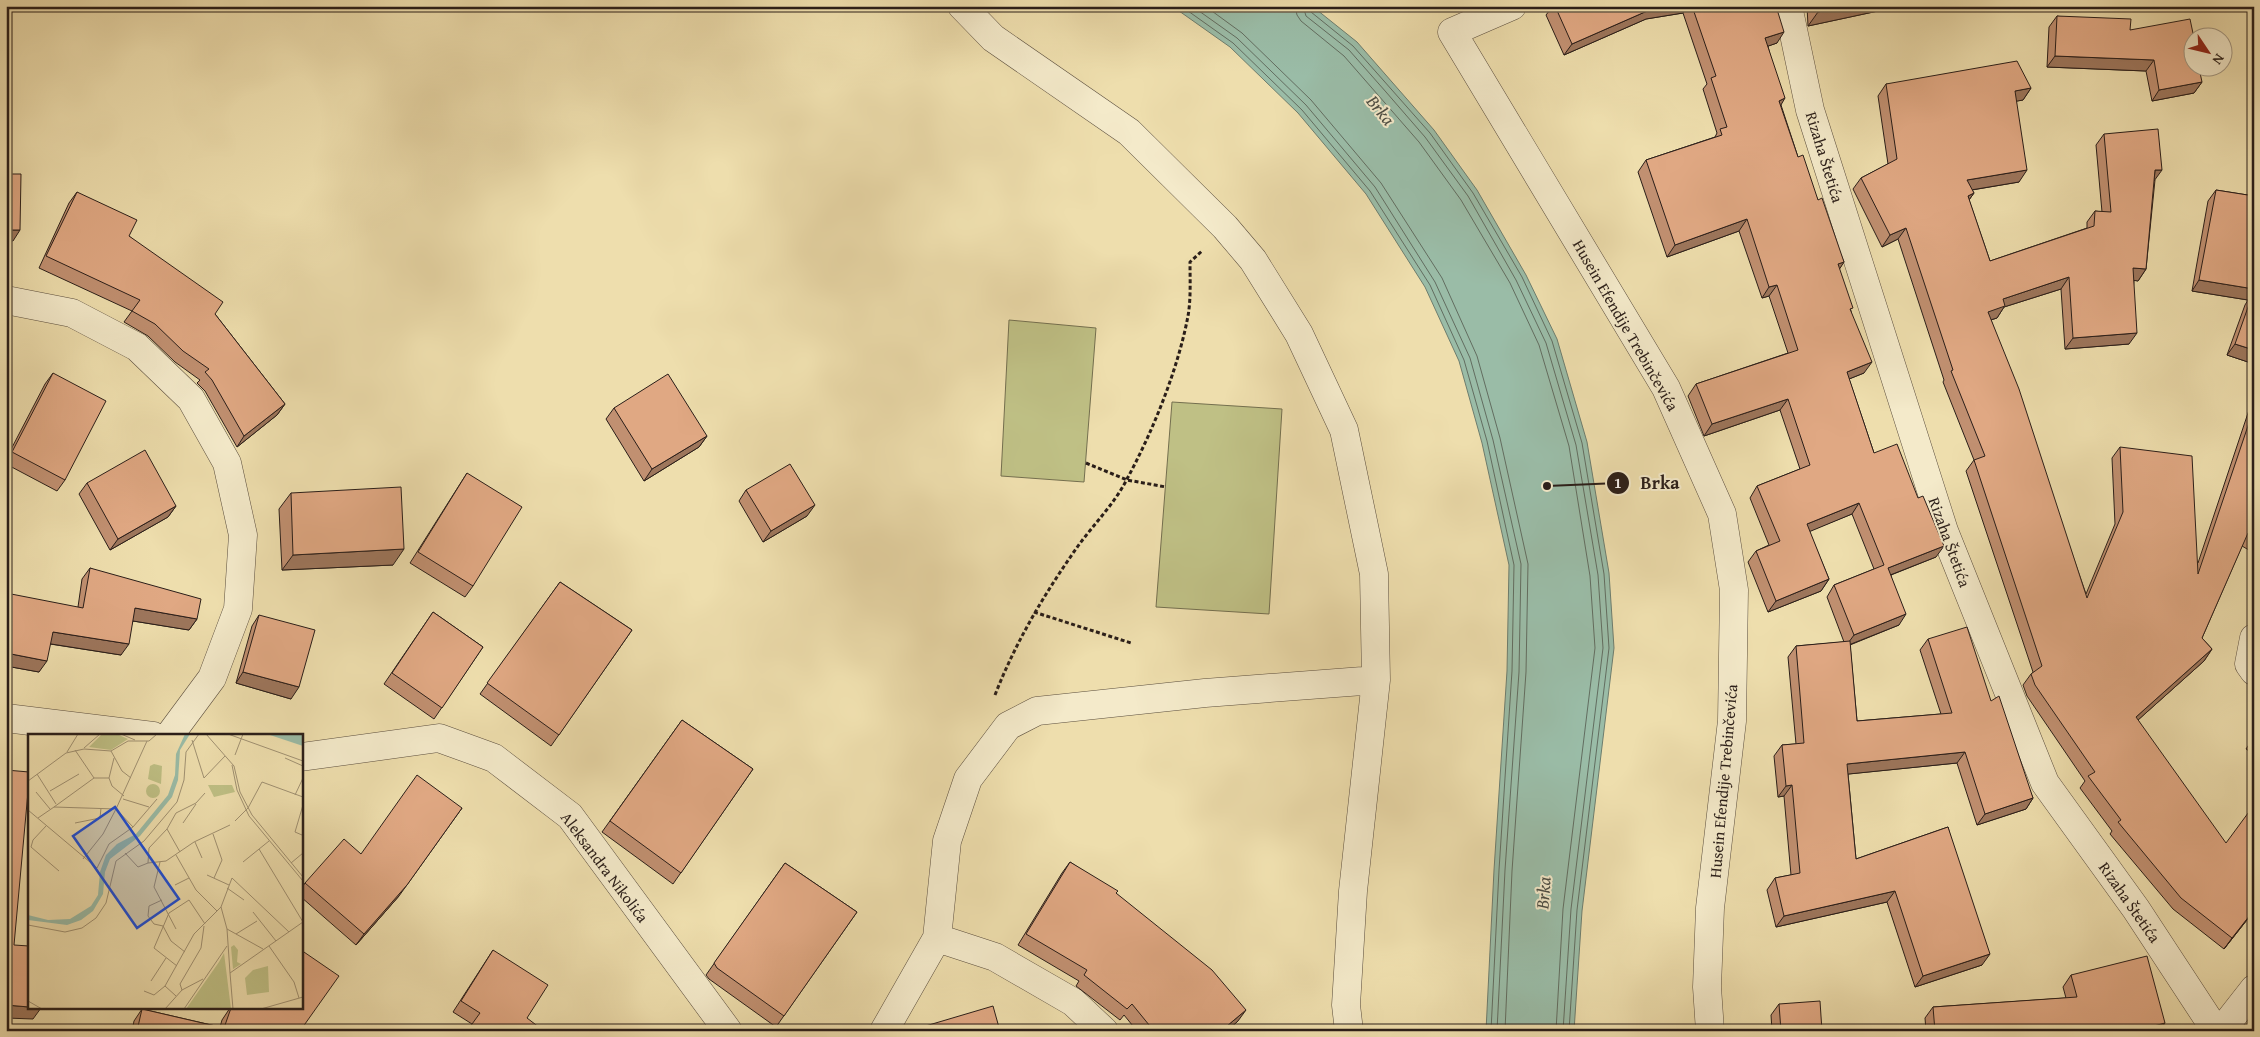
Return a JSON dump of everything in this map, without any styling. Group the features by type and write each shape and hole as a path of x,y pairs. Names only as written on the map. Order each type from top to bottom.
{"street":[{"path":"962,6 993,38 1129,132 1226,227 1253,260 1300,334 1344,430 1374,574 1376,680 1353,891 1346,1005 1349,1031"},
{"name":"Husein Efendije Trebinčevića","path":"1512,6 1452,32 1666,388 1722,514 1734,590 1732,722 1710,908 1707,987 1710,1031"},
{"name":"Rizaha Štetića","path":"1788,6 1810,110 1944,531 2045,783 2136,909 2216,1031"},
{"path":"6,300 72,313 137,347 190,399 226,464 243,535 238,609 212,678 170,734"},
{"path":"2254,638 2250,664 2254,671"},
{"path":"884,1031 937,938 948,841 968,779 1008,726 1037,711 1205,693 1376,680"},
{"path":"6,718 137,734"},
{"name":"Aleksandra Nikolića","path":"302,756 439,738 494,758 570,816 728,1031"},
{"path":"937,938 995,957 1073,1002 1104,1031"},
{"path":"2221,1031 2254,989"}],"path":[{"path":"993,745 993,698 1007,663 1034,612 1078,546 1127,480 1156,416 1175,364 1188,314 1190,262 1226,227"},
{"path":"1086,463 1127,480 1166,487"},
{"path":"1034,612 1130,643"}],"green space":[{"path":"1009,320 1096,328 1084,482 1001,476"},
{"path":"1172,402 1282,409 1269,614 1156,607"}],"water":[{"path":"1172,6 1312,6 1357,42 1434,130 1477,190 1526,275 1557,339 1587,442 1609,573 1614,648 1582,911 1574,1031 1486,1031 1507,671 1509,565 1482,443 1459,361 1425,287 1366,194 1298,113 1230,47"}],"building":[{"path":"1555,6 1663,6 1654,8 1572,44"},
{"path":"1692,6 1776,6 1784,32 1765,38 1785,98 1779,101 1798,157 1803,155 1818,200 1822,198 1844,262 1838,264 1853,308 1850,309 1872,362 1847,372 1874,453 1897,444 1918,498 1923,496 1944,546 1888,568 1906,614 1854,635 1834,585 1884,565 1859,503 1807,524 1829,579 1776,601 1756,551 1780,541 1757,486 1810,465 1788,399 1712,424 1696,384 1798,350 1777,285 1769,287 1747,219 1675,245 1646,160 1722,135 1720,129 1727,127 1711,78 1716,76"},
{"path":"1818,6 1846,6 1818,12"},
{"path":"2057,16 2131,19 2130,30 2190,19 2192,28 2182,28 2182,78 2201,78 2202,82 2159,90 2154,60 2055,56"},
{"path":"2017,61 2031,88 2015,91 2027,170 1967,180 1974,193 1968,196 1990,261 2094,226 2095,211 2111,212 2104,134 2158,129 2162,170 2155,170 2146,269 2133,268 2137,333 2073,338 2069,277 2003,299 2005,306 1988,312 2019,389 2087,598 2123,512 2120,447 2192,456 2198,574 2254,408 2254,537 2248,533 2202,638 2212,649 2136,717 2226,843 2254,805 2254,910 2232,938 2181,898 2118,822 2121,820 2088,776 2095,772 2035,685 2031,674 2042,666 1974,460 1985,456 1951,371 1953,370 1906,228 1890,235 1861,178 1897,159 1886,84"},
{"path":"6,174 21,174 20,230 6,230"},
{"path":"2216,190 2254,196 2254,289 2199,280"},
{"path":"77,192 137,220 129,236 223,302 215,314 285,404 244,436 212,380 205,372 209,369 183,351 155,324 132,311 140,300 46,256"},
{"path":"2254,294 2254,350 2235,344"},
{"path":"53,373 106,401 65,480 12,452"},
{"path":"668,374 707,436 652,469 614,408"},
{"path":"145,450 176,506 118,539 87,483"},
{"path":"790,464 815,505 771,531 746,490"},
{"path":"467,473 522,507 473,586 418,552"},
{"path":"401,487 404,549 293,555 291,493"},
{"path":"90,568 201,599 197,619 135,608 129,644 53,632 47,661 6,653 6,593 83,608"},
{"path":"560,582 632,630 559,735 487,683"},
{"path":"433,612 483,647 442,708 392,673"},
{"path":"259,615 315,630 299,687 243,672"},
{"path":"1967,627 1991,701 1999,696 2033,798 1985,814 1965,752 1847,764 1856,859 1948,827 1990,954 1923,976 1895,891 1784,916 1775,878 1800,873 1792,785 1786,786 1782,745 1804,743 1796,646 1850,641 1857,721 1952,713 1928,639"},
{"path":"682,720 753,769 681,873 610,821"},
{"path":"6,770 28,772 28,792 14,945 28,946 28,1007 6,1005"},
{"path":"417,775 462,808 407,885 364,934 305,883 344,839 361,854"},
{"path":"1070,862 1118,891 1116,893 1212,970 1246,1010 1221,1031 1154,1031 1132,1004 1127,1009 1084,975 1087,970 1026,934"},
{"path":"785,863 857,912 784,1016 717,968 714,963"},
{"path":"493,950 548,985 527,1018 544,1031 467,1031 480,1013 461,1001"},
{"path":"302,951 339,976 300,1031 137,1031 142,1010 224,1028 230,1010 302,1010"},
{"path":"2147,956 2165,1023 2135,1031 1935,1031 1933,1007 2077,997 2071,975"},
{"path":"1820,1001 1822,1031 1781,1031 1779,1004"},
{"path":"993,1006 1000,1031 912,1031 912,1030"}],"place":[{"name":"Brka","path":"1547,486"}]}
